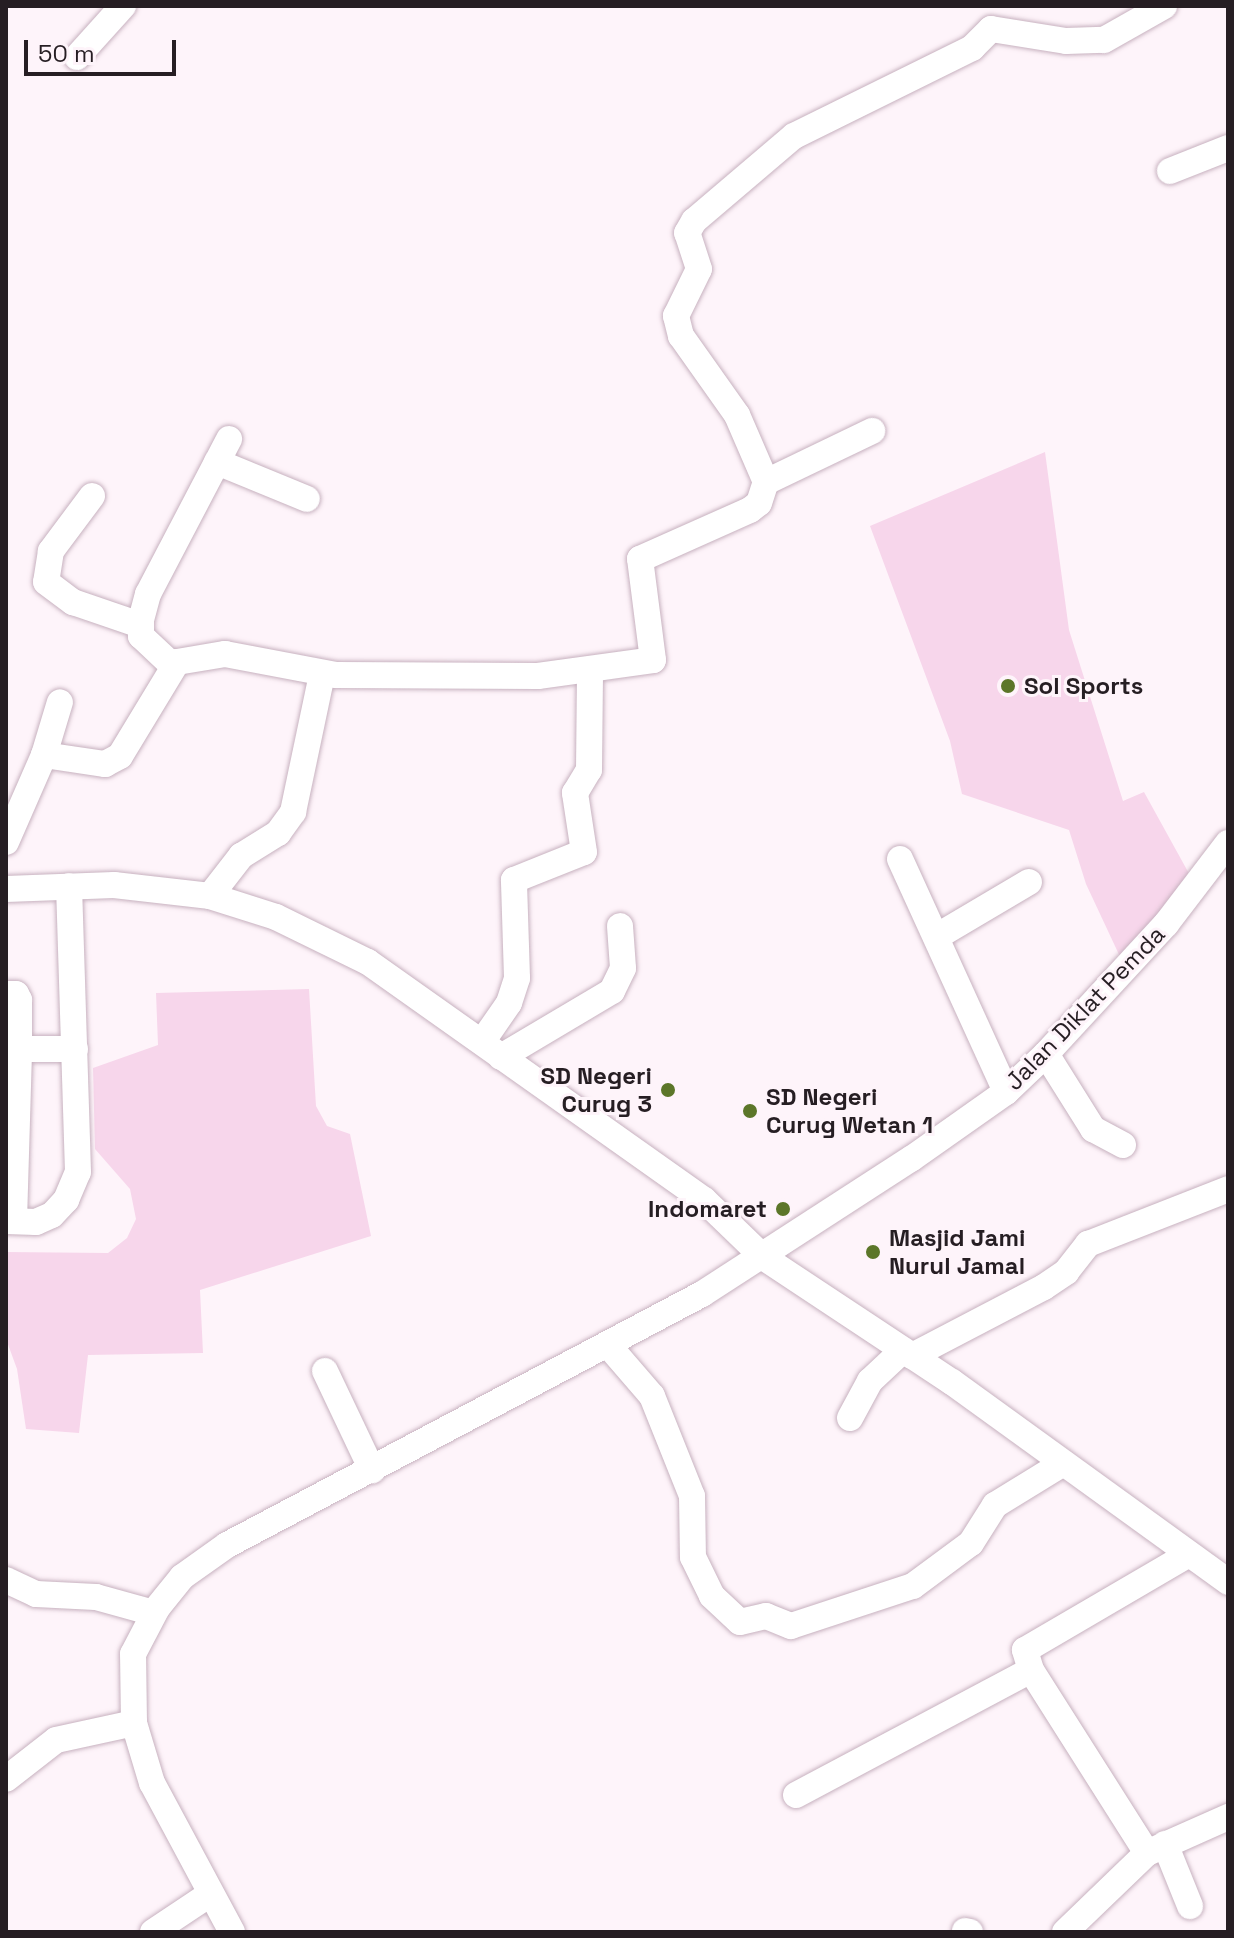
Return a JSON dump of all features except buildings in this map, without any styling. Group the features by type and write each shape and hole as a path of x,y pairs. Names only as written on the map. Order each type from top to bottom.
{"street":[{"path":"77,57 123,6"},
{"path":"44,755 105,764 120,756 173,666 225,654 322,674 538,676 647,664 656,654 640,559 750,510 759,503 766,482 737,415 681,336 676,316 699,269 687,233 707,207 794,136 972,48 991,29 1011,29 1066,41 1104,40 1164,6"},
{"path":"1170,171 1228,148"},
{"path":"766,482 872,431"},
{"path":"173,666 141,636 140,625 148,594 223,450 307,499"},
{"path":"92,496 51,551 46,582 73,602 140,625"},
{"path":"491,1049 517,978 514,880 584,852 575,793 589,770 590,671"},
{"path":"210,896 241,856 278,833 293,812 322,674"},
{"path":"6,842 44,755 60,702"},
{"name":"Jalan Diklat Pemda","path":"232,1932 152,1783 134,1723 133,1654 154,1613 182,1577 204,1559 608,1345 763,1257 1006,1092 1046,1054 1166,924 1228,843"},
{"path":"900,859 1006,1092"},
{"path":"936,937 1029,882"},
{"path":"6,994 16,994 19,1000 10,1221 36,1222 52,1215 66,1200 78,1172 69,886"},
{"path":"6,889 158,887 210,896 276,917 368,962 704,1200 763,1257 907,1353 1228,1582"},
{"path":"491,1049 609,995 623,968 620,926"},
{"path":"19,1049 75,1049"},
{"path":"1046,1054 1093,1129 1123,1145"},
{"path":"850,1418 870,1381 907,1353 1044,1287 1066,1272 1088,1244 1228,1189"},
{"path":"608,1345 655,1401 692,1496 693,1557 712,1596 740,1622 766,1616 791,1626 913,1586 971,1543 995,1505 1062,1464"},
{"path":"325,1371 372,1470"},
{"path":"1189,1554 1028,1646 1031,1670 1156,1849 1190,1906"},
{"path":"6,1580 36,1594 96,1597 154,1613"},
{"path":"796,1795 1031,1670"},
{"path":"6,1779 56,1740 134,1723"},
{"path":"1065,1932 1156,1849 1228,1817"},
{"path":"153,1932 210,1894"}],"shaded area":[{"name":"Sol Sports","path":"1045,452 1069,630 1123,801 1144,792 1192,879 1122,961 1086,884 1069,830 962,794 950,741 870,526"},
{"path":"309,989 316,1106 327,1126 350,1134 371,1236 200,1290 203,1353 88,1355 79,1433 26,1429 17,1369 6,1339 6,1252 108,1253 127,1238 136,1219 130,1189 95,1149 93,1068 158,1045 156,993"}],"place":[{"name":"Sol Sports","path":"1008,686"},
{"name":"SD Negeri Curug 3","path":"668,1090"},
{"name":"SD Negeri Curug Wetan 1","path":"750,1111"},
{"name":"Indomaret","path":"783,1209"},
{"name":"Masjid Jami Nurul Jamal","path":"873,1252"}]}
